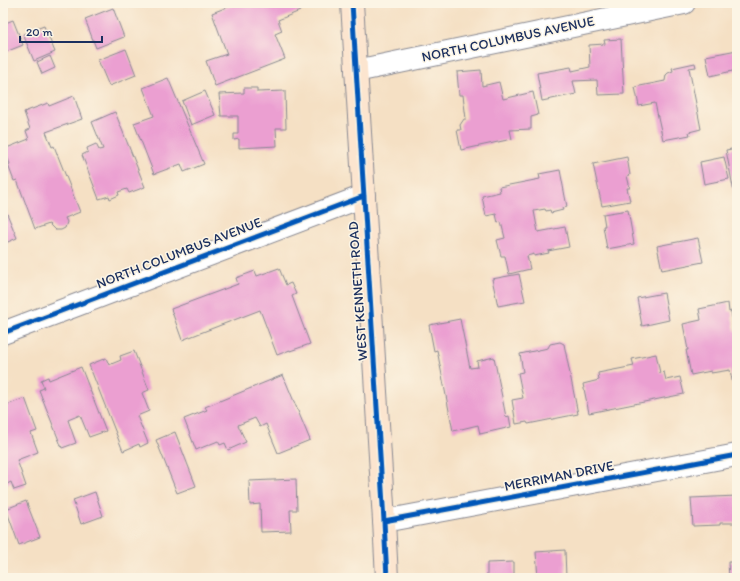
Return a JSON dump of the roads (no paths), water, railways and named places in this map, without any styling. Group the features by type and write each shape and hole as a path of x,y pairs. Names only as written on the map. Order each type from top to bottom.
{"street":[{"name":"WEST KENNETH ROAD","path":"352,3 387,578"},
{"name":"NORTH COLUMBUS AVENUE","path":"356,71 684,3"},
{"name":"NORTH COLUMBUS AVENUE","path":"3,333 364,196"},
{"name":"MERRIMAN DRIVE","path":"384,521 737,455"}]}
